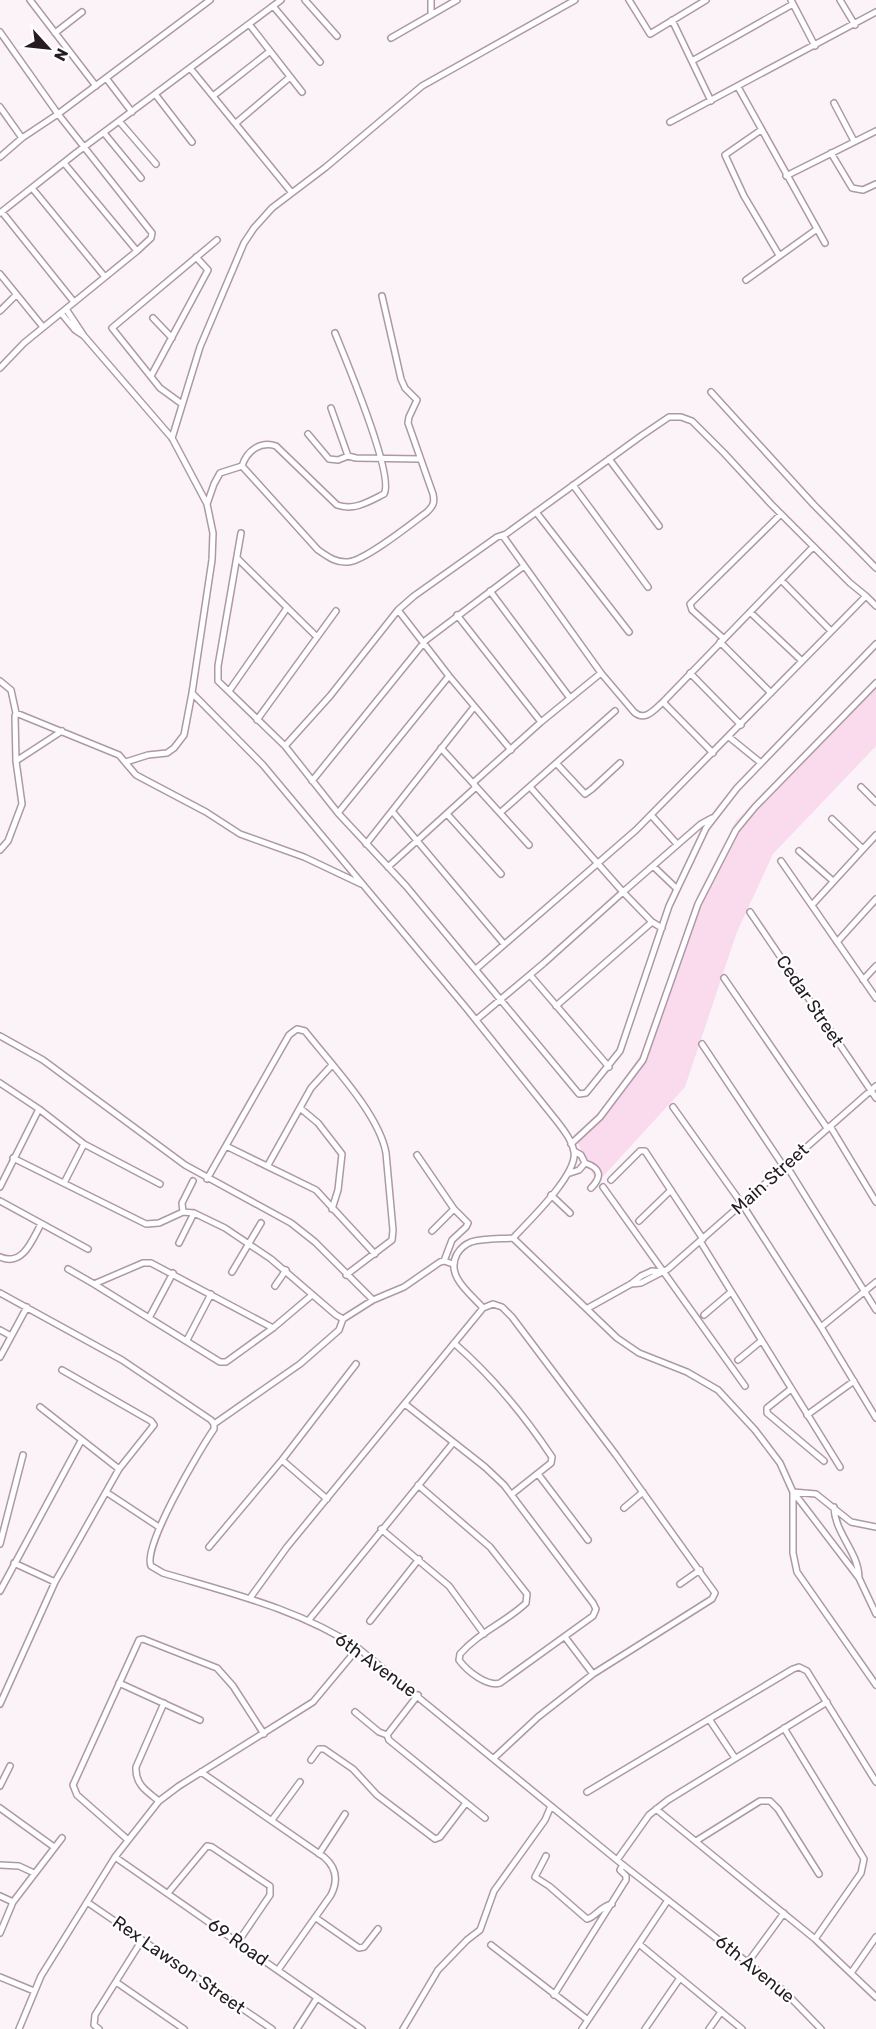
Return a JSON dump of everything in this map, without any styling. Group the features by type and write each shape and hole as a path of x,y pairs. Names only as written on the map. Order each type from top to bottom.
{"street":[{"path":"30,0 96,86"},
{"path":"0,157 22,138 58,114 210,0"},
{"path":"74,302 1,213 104,132 280,0"},
{"path":"305,0 337,36"},
{"path":"431,0 431,15"},
{"path":"391,38 457,0"},
{"path":"172,438 200,347 244,243 272,208 422,86 575,0"},
{"path":"628,0 650,33 706,0"},
{"path":"840,0 855,25"},
{"path":"692,61 792,2 815,46"},
{"path":"273,6 320,63"},
{"path":"55,33 82,12"},
{"path":"670,122 876,12"},
{"path":"672,20 711,101"},
{"path":"249,24 302,92"},
{"path":"0,32 58,114 150,229 151,238 43,327 0,368"},
{"path":"213,96 269,51"},
{"path":"190,68 292,193"},
{"path":"236,123 290,77"},
{"path":"106,78 132,112"},
{"path":"738,87 825,243"},
{"path":"155,94 192,141"},
{"path":"834,103 855,141"},
{"path":"0,107 22,138"},
{"path":"119,121 156,164"},
{"path":"761,130 724,155 744,196 778,255"},
{"path":"786,176 876,131"},
{"path":"104,132 141,178"},
{"path":"831,153 852,188 863,190 876,183"},
{"path":"64,163 137,251"},
{"path":"32,188 105,276"},
{"path":"746,280 817,229"},
{"path":"182,404 160,388 112,328 217,240"},
{"path":"151,376 208,270 196,257"},
{"path":"0,274 43,327"},
{"path":"0,312 16,295"},
{"path":"242,466 318,550 330,559 351,562 358,560 433,506 433,494 408,423 417,400 405,388 401,379 382,296"},
{"path":"63,311 172,438 207,504 213,533 212,560 184,735 167,753 148,755 126,762"},
{"path":"153,318 172,338"},
{"path":"242,466 245,457 260,444 268,443 276,446 331,501 343,507 358,507 384,494 386,490 376,440 335,333"},
{"path":"711,392 814,505 876,568"},
{"path":"331,408 348,456"},
{"path":"285,746 330,696 398,610 414,596 503,536 669,417 687,418 850,583 876,606"},
{"path":"308,435 329,459 338,460 348,456 419,459"},
{"path":"609,459 659,526"},
{"path":"207,504 213,484 220,473 242,466"},
{"path":"573,485 648,587"},
{"path":"536,512 630,632"},
{"path":"771,693 692,610 690,604 782,514"},
{"path":"241,533 218,681 285,746 338,813 476,969 576,1093 582,1095 609,1067 620,1051 676,888 706,828 737,788 876,644"},
{"path":"503,536 601,673 638,716 650,714 663,702 813,546"},
{"path":"237,558 317,637"},
{"path":"312,781 430,635 524,566"},
{"path":"781,580 831,632"},
{"path":"490,591 570,698"},
{"path":"476,969 651,815 866,596"},
{"path":"229,691 287,608"},
{"path":"398,610 511,750"},
{"path":"257,720 336,611"},
{"path":"750,612 802,662"},
{"path":"457,615 541,722"},
{"path":"474,783 541,722 601,673"},
{"path":"690,673 741,725"},
{"path":"338,813 449,676"},
{"path":"0,681 11,690 16,713 16,761 21,808 8,841 0,850"},
{"path":"571,1144 600,1117 643,1060 698,904 736,830 755,807 876,683"},
{"path":"192,693 263,765 476,1020 556,1120 571,1144 574,1161 570,1173 513,1238 470,1243 461,1249 453,1264 455,1274 459,1282 483,1308"},
{"path":"663,702 713,753"},
{"path":"366,844 474,707"},
{"path":"501,812 615,711"},
{"path":"16,713 119,755 131,771 140,778 207,812 240,834 304,857 363,885"},
{"path":"16,761 62,731"},
{"path":"729,737 761,764"},
{"path":"441,748 529,844"},
{"path":"557,764 585,794 620,763"},
{"path":"388,867 475,788 474,783"},
{"path":"530,787 623,892 652,922 662,928"},
{"path":"861,787 876,802"},
{"path":"392,811 504,944"},
{"path":"447,814 501,874"},
{"path":"651,815 677,844"},
{"path":"476,1020 677,844 701,824 713,818"},
{"path":"832,819 863,849"},
{"path":"812,904 876,835"},
{"path":"799,851 833,881"},
{"path":"781,861 876,998"},
{"path":"653,866 676,888"},
{"path":"837,942 876,899"},
{"name":"Cedar Street","path":"750,912 876,1098"},
{"path":"556,1006 652,922"},
{"path":"863,980 876,966"},
{"path":"530,975 609,1067"},
{"path":"724,978 828,1127 876,1202"},
{"path":"207,1179 292,1031 301,1029 305,1031 375,1120 384,1141 393,1235 388,1244 346,1275"},
{"path":"0,1036 43,1060 165,1151 207,1179 291,1223 315,1242 373,1300"},
{"path":"702,1044 785,1166 876,1310"},
{"path":"268,1165 311,1088 332,1065"},
{"path":"0,1083 39,1109 84,1144 160,1184"},
{"name":"Main Street","path":"588,1308 652,1270 663,1272 876,1086"},
{"path":"673,1107 742,1204 876,1419"},
{"path":"300,1108 318,1123 342,1154 338,1190 332,1209"},
{"path":"0,1186 39,1109"},
{"path":"64,1183 84,1144"},
{"path":"226,1146 316,1190 375,1254"},
{"path":"611,1180 643,1150 671,1190 731,1292 840,1467"},
{"path":"574,1151 598,1172 597,1182 591,1188"},
{"path":"417,1155 454,1209 468,1223 452,1240 444,1261 453,1264"},
{"path":"13,1158 146,1224 159,1223 183,1212 194,1213 249,1243 286,1270 312,1295 343,1319"},
{"path":"570,1173 579,1170 585,1163"},
{"path":"183,1212 182,1203 193,1181"},
{"path":"603,1187 745,1386"},
{"path":"639,1221 671,1190"},
{"path":"551,1195 570,1213"},
{"path":"0,1201 88,1249"},
{"path":"432,1231 454,1209"},
{"path":"179,1243 194,1213"},
{"path":"232,1272 261,1223"},
{"path":"0,1257 8,1260 23,1254 41,1224"},
{"path":"513,1238 629,1347 687,1372 718,1390 780,1463 793,1492 859,1578 876,1614"},
{"name":"6th Avenue","path":"444,1261 404,1287 373,1300 343,1319 339,1330 300,1364 214,1424 214,1429 197,1455 159,1527 149,1561 153,1568 163,1573 250,1598 308,1621 358,1648 623,1865 784,1991 821,2029"},
{"path":"94,1284 147,1262 173,1273 273,1328"},
{"path":"68,1269 220,1362 226,1362 273,1328 312,1295"},
{"path":"275,1286 286,1270"},
{"path":"149,1318 173,1273"},
{"path":"821,1328 876,1282"},
{"path":"704,1314 731,1292"},
{"path":"0,1293 122,1360 214,1424"},
{"path":"187,1340 211,1294"},
{"path":"250,1598 287,1547 483,1308 489,1304 498,1305 512,1317 643,1492 715,1590 715,1596 593,1674 538,1717 494,1758"},
{"path":"0,1357 27,1307"},
{"path":"0,1330 11,1336"},
{"path":"738,1360 761,1341"},
{"path":"454,1343 496,1382 552,1457 551,1463 512,1494"},
{"path":"209,1547 282,1460 356,1364"},
{"path":"0,1704 55,1582 119,1469 154,1425 151,1421 62,1370"},
{"path":"807,1415 854,1381"},
{"path":"791,1389 767,1408 767,1413 824,1461"},
{"path":"405,1404 486,1467 512,1494 595,1606 593,1616 496,1685 490,1684 475,1674 459,1660 462,1651 526,1603 527,1594 490,1547 418,1485"},
{"path":"40,1407 119,1469"},
{"path":"0,1591 81,1441"},
{"path":"308,1621 453,1443"},
{"path":"0,1544 23,1455"},
{"path":"282,1460 327,1499"},
{"path":"538,1474 588,1540"},
{"path":"106,1492 159,1527"},
{"path":"624,1508 643,1492"},
{"path":"793,1492 816,1494 851,1522 876,1527"},
{"path":"793,1492 793,1554 797,1572 876,1685"},
{"path":"834,1507 834,1519 840,1534 849,1546 859,1570 859,1578"},
{"path":"381,1529 449,1586 484,1634"},
{"path":"370,1621 419,1560"},
{"path":"14,1563 55,1582"},
{"path":"680,1584 700,1570"},
{"path":"565,1637 593,1674"},
{"path":"127,1839 76,1796 73,1785 136,1643 143,1639 217,1668 233,1686 264,1734"},
{"path":"19,2029 34,1991 114,1857 159,1801 313,1702 358,1648"},
{"path":"587,1792 792,1669 799,1667 807,1671 876,1782"},
{"path":"119,1683 200,1720"},
{"path":"387,1735 418,1695"},
{"path":"617,1860 649,1815 656,1809 827,1702"},
{"path":"159,1801 139,1784 136,1767 164,1703"},
{"path":"355,1712 379,1732 387,1735 389,1740 485,1818"},
{"path":"709,1719 735,1758"},
{"path":"784,1728 864,1859 861,1873 814,1939"},
{"path":"311,1760 319,1749 324,1749 353,1770 376,1795 435,1839 440,1837 466,1803"},
{"path":"0,1786 10,1766"},
{"path":"201,1772 272,1820 332,1865 336,1882 331,1895 278,1970"},
{"path":"272,1820 300,1782"},
{"path":"696,1841 760,1800 767,1800 778,1809 819,1874"},
{"path":"403,2029 438,1970 480,1930 494,1891 545,1820 551,1806"},
{"path":"0,1808 54,1848"},
{"path":"656,1809 784,1913 876,1997"},
{"path":"319,1854 345,1814"},
{"path":"0,1931 13,1902 62,1838"},
{"path":"168,1893 207,1846 212,1847 270,1886 270,1895 238,1942"},
{"path":"546,1856 535,1877 587,1919 591,1918 602,1906 612,1904"},
{"name":"69 Road","path":"114,1857 362,2029"},
{"path":"0,1865 19,1866 34,1873"},
{"path":"554,1995 626,1881 626,1876 620,1870 623,1865"},
{"path":"0,1896 13,1902"},
{"path":"582,2029 668,1900"},
{"name":"Rex Lawson Street","path":"87,1902 272,2029"},
{"path":"748,1962 784,1913"},
{"path":"316,1918 361,1948 366,1946 378,1929"},
{"path":"851,1973 876,1937"},
{"path":"99,2029 94,2025 94,2015 142,1940"},
{"path":"639,1944 742,2029"},
{"path":"492,1945 588,2020"},
{"path":"0,1977 34,1991"},
{"path":"645,2029 680,1978"},
{"path":"116,1982 184,2029"},
{"path":"297,2029 318,1998"},
{"path":"709,2029 721,2012"}],"shaded area":[{"path":"876,678 876,746 773,854 737,932 685,1087 597,1183 574,1135 602,1110 641,1054 697,896 736,821"}]}
